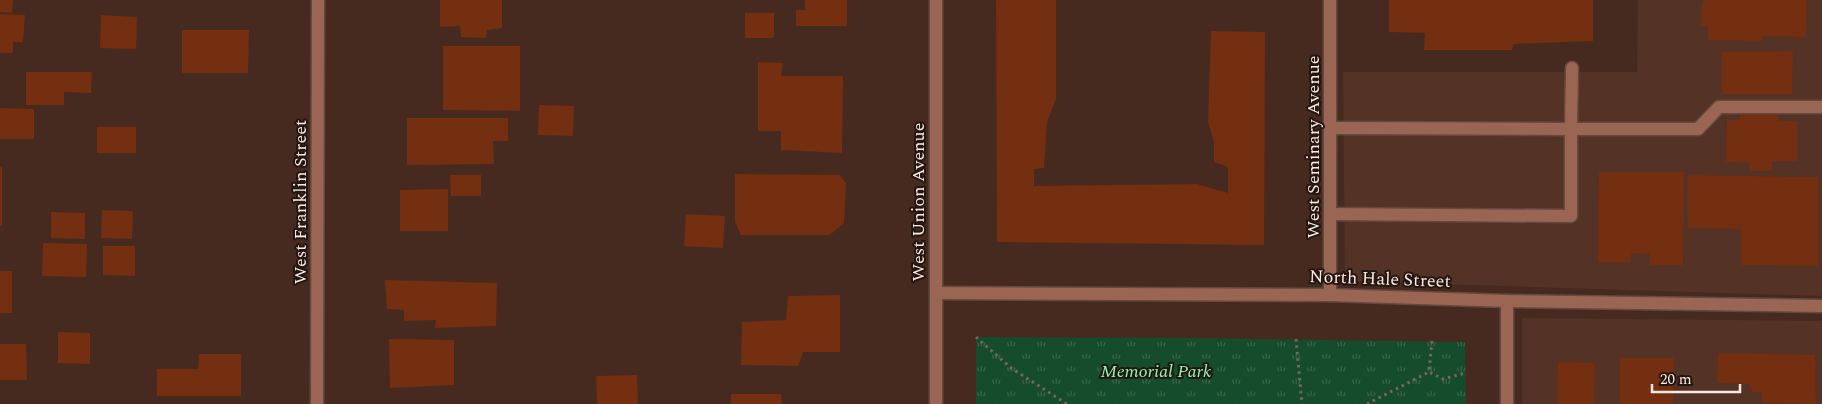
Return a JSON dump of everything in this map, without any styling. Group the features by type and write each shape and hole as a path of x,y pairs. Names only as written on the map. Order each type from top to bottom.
{"street":[{"name":"West Franklin Street","path":"317,404 318,0"},
{"name":"West Union Avenue","path":"936,0 936,404"},
{"name":"West Seminary Avenue","path":"1330,0 1330,295"},
{"path":"1330,214 1571,216 1572,68"},
{"path":"1330,128 1698,129 1719,107 1822,107"},
{"name":"North Hale Street","path":"936,292 1330,295 1507,301 1822,306"},
{"path":"1507,301 1507,404"}],"path":[{"path":"976,337 1010,368 1067,404"},
{"path":"1296,339 1302,404"},
{"path":"1429,372 1432,341"},
{"path":"1429,372 1443,379 1465,373"},
{"path":"1367,404 1429,372"},
{"path":"1056,398 1058,404"}],"shaded area":[{"path":"1638,0 1822,0 1822,296 1345,281 1343,72 1637,72"},
{"path":"1522,318 1822,321 1822,404 1522,404"}],"green space":[{"name":"Memorial Park","path":"976,337 1465,342 1466,404 976,404"}],"building":[{"path":"0,0 13,0 12,13 0,12"},
{"path":"440,0 502,0 502,28 487,30 486,38 461,37 460,26 440,27"},
{"path":"805,0 847,0 847,26 796,26 796,10 805,10"},
{"path":"996,0 1056,0 1056,99 1047,122 1044,168 1034,169 1034,186 1197,184 1228,193 1228,167 1214,162 1214,142 1208,122 1211,31 1265,32 1264,245 997,242"},
{"path":"1389,0 1593,0 1593,41 1513,44 1512,50 1424,50 1425,33 1389,32"},
{"path":"1705,0 1807,0 1806,37 1762,36 1762,41 1708,40 1708,26 1701,26 1702,3"},
{"path":"745,13 774,13 774,38 745,38"},
{"path":"0,14 25,15 23,42 13,42 13,53 0,53"},
{"path":"101,15 137,17 136,49 100,48"},
{"path":"182,30 249,30 248,73 182,73"},
{"path":"443,46 520,46 520,111 443,110"},
{"path":"1793,51 1792,94 1722,94 1722,52"},
{"path":"758,62 783,63 781,76 843,76 842,153 781,150 781,131 758,131"},
{"path":"26,72 92,72 91,93 64,92 64,105 26,105"},
{"path":"539,105 574,106 573,136 538,135"},
{"path":"0,108 34,109 34,139 0,139"},
{"path":"1740,114 1778,115 1778,121 1797,121 1797,161 1772,161 1772,171 1750,171 1750,163 1726,162 1727,120 1740,120"},
{"path":"407,118 508,118 508,141 493,141 494,164 407,165"},
{"path":"97,127 136,127 136,153 97,153"},
{"path":"0,167 2,167 2,226 0,226"},
{"path":"1599,172 1684,172 1683,265 1650,265 1650,254 1631,253 1631,262 1598,262"},
{"path":"735,174 839,175 846,183 844,223 830,235 741,235 735,222"},
{"path":"450,175 481,175 481,196 451,196"},
{"path":"1688,175 1818,177 1818,266 1741,265 1741,229 1688,228"},
{"path":"448,189 448,231 400,231 400,190"},
{"path":"102,210 133,211 132,239 101,238"},
{"path":"51,212 85,213 85,239 51,238"},
{"path":"686,214 725,216 723,248 684,246"},
{"path":"43,243 87,244 86,277 42,276"},
{"path":"103,246 135,246 135,276 103,275"},
{"path":"0,271 12,271 12,313 0,313"},
{"path":"385,280 497,283 496,326 435,328 436,320 404,321 404,310 387,309"},
{"path":"840,295 840,352 803,352 798,366 741,365 742,322 786,320 788,296"},
{"path":"58,332 90,333 90,364 58,363"},
{"path":"389,339 454,340 454,385 390,388"},
{"path":"0,344 26,344 27,380 0,380"},
{"path":"1718,353 1815,355 1816,404 1762,403 1761,392 1752,392 1750,384 1717,383"},
{"path":"199,354 241,354 241,396 157,396 157,369 198,369"},
{"path":"1620,358 1674,358 1673,404 1620,404"},
{"path":"1558,362 1595,363 1594,404 1557,404"},
{"path":"637,375 638,404 597,404 596,376"},
{"path":"731,394 781,394 782,404 731,404"}]}
